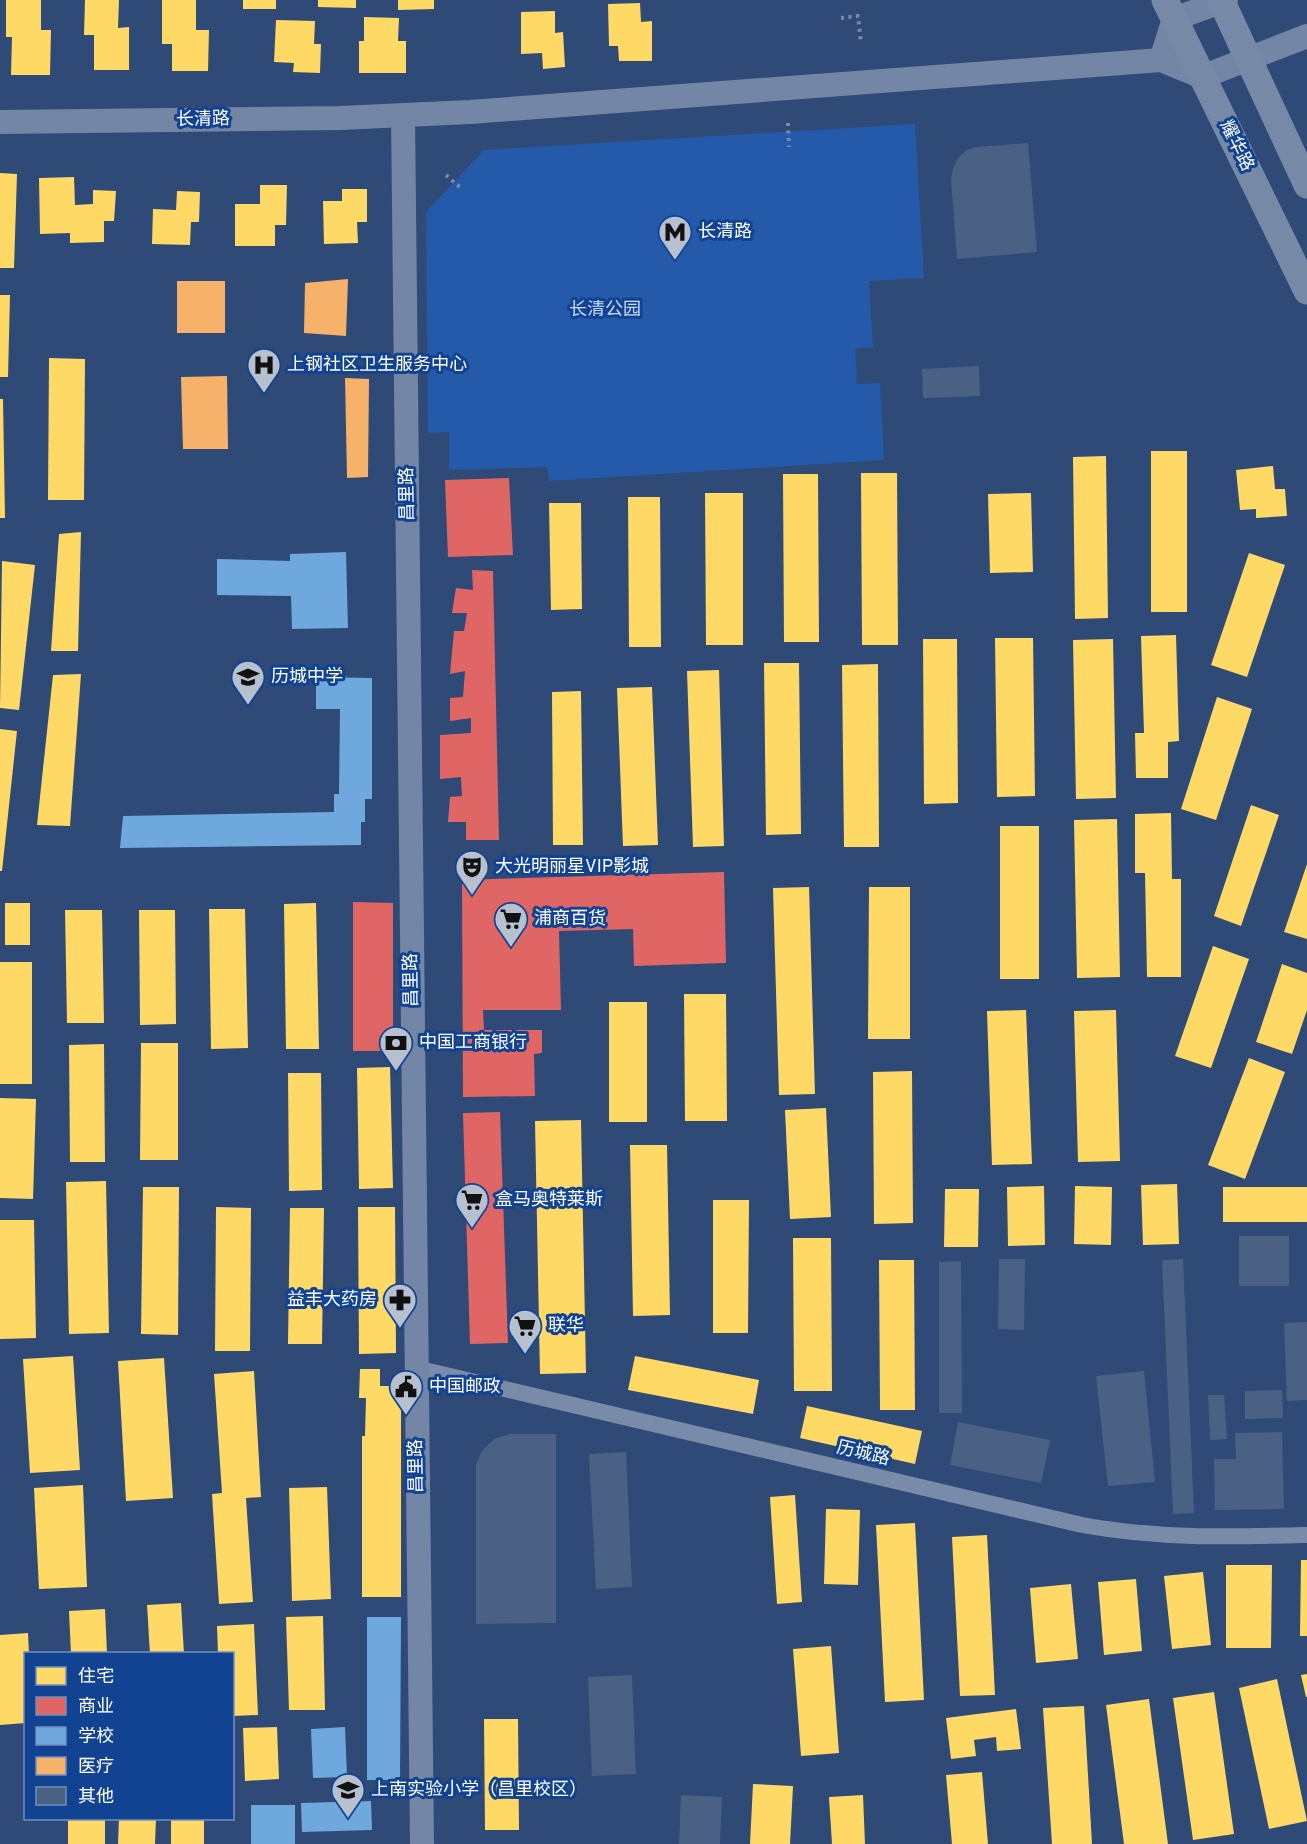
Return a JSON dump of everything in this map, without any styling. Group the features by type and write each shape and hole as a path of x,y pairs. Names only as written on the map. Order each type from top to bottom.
{"main road":[{"path":"1223,1 1307,185"},
{"name":"耀华路","path":"1169,9 1307,291"}],"street":[{"path":"1161,60 1169,9 1223,1"},
{"path":"1202,77 1307,36"},
{"name":"长清路","path":"0,122 403,116 1161,60 1202,77"},
{"name":"昌里路","path":"403,116 422,1844"},
{"name":"历城路","path":"416,1368 1082,1525 1139,1534 1198,1538 1307,1535"}],"path":[{"path":"841,18 858,16 861,43"},
{"path":"788,123 789,147"},
{"path":"446,175 462,189"}],"green space":[{"name":"长清公园","path":"915,124 924,278 869,281 873,347 855,349 857,384 880,383 884,460 549,481 547,467 449,470 449,432 428,433 426,212 484,150"}],"building: 住宅":[{"path":"6,0 41,0 41,30 51,30 50,75 11,75 12,37 6,37"},
{"path":"85,0 119,0 118,28 129,27 129,70 94,70 94,35 84,35"},
{"path":"162,0 196,0 196,30 209,30 208,71 172,71 172,44 162,44"},
{"path":"243,0 276,0 276,9 243,9"},
{"path":"318,0 356,0 356,8 318,7"},
{"path":"398,0 434,0 434,9 398,10"},
{"path":"640,3 641,22 652,21 652,61 619,61 618,46 609,46 608,4"},
{"path":"555,11 555,33 563,32 565,67 543,69 542,53 521,54 521,12"},
{"path":"364,17 399,18 398,41 406,41 406,73 359,73 359,41 364,41"},
{"path":"276,20 315,21 314,44 321,44 320,73 293,72 294,63 274,62"},
{"path":"0,173 17,174 14,268 0,268"},
{"path":"74,177 75,205 93,204 93,190 116,191 114,221 104,221 104,242 70,243 70,233 40,234 39,178"},
{"path":"260,185 287,185 286,225 275,225 275,246 235,246 235,204 260,204"},
{"path":"342,189 367,189 367,222 357,222 358,243 324,244 323,201 342,201"},
{"path":"177,191 200,192 199,222 191,222 190,245 152,244 153,209 176,210"},
{"path":"0,295 10,295 8,377 0,377"},
{"path":"49,358 85,359 84,500 48,500"},
{"path":"0,399 3,399 5,518 0,518"},
{"path":"1151,451 1187,451 1187,612 1151,612"},
{"path":"1106,456 1108,618 1075,619 1073,457"},
{"path":"1273,466 1275,489 1285,489 1287,516 1256,518 1256,509 1240,510 1236,470"},
{"path":"861,473 897,473 898,645 862,645"},
{"path":"783,474 818,474 819,642 784,642"},
{"path":"705,493 743,493 743,645 706,645"},
{"path":"1031,493 1033,572 990,573 988,494"},
{"path":"628,497 660,497 661,647 629,647"},
{"path":"549,503 581,503 582,609 551,610"},
{"path":"81,532 78,651 51,651 59,534"},
{"path":"1249,553 1285,565 1247,677 1211,665"},
{"path":"2,561 35,565 19,710 0,708"},
{"path":"1176,635 1179,741 1168,742 1168,778 1136,778 1135,733 1144,733 1141,636"},
{"path":"995,638 1033,638 1035,796 997,797"},
{"path":"923,639 957,639 958,803 924,804"},
{"path":"1113,639 1116,798 1076,799 1073,640"},
{"path":"764,663 799,663 801,834 766,835"},
{"path":"878,664 879,847 844,847 842,665"},
{"path":"719,670 724,846 693,847 687,671"},
{"path":"81,674 70,826 37,825 53,675"},
{"path":"652,687 658,845 623,846 617,688"},
{"path":"581,691 583,845 553,845 552,692"},
{"path":"1217,697 1252,709 1216,820 1181,809"},
{"path":"0,729 17,731 2,871 0,871"},
{"path":"1251,805 1279,815 1241,926 1214,916"},
{"path":"1171,813 1172,879 1181,879 1181,977 1147,977 1145,873 1135,873 1135,814"},
{"path":"1117,819 1120,977 1077,978 1074,820"},
{"path":"1000,826 1039,826 1039,979 1000,979"},
{"path":"1307,864 1307,939 1284,932"},
{"path":"809,887 815,1094 779,1095 773,888"},
{"path":"869,887 910,887 910,1039 868,1039"},
{"path":"5,903 30,903 30,945 5,945"},
{"path":"316,903 319,1049 286,1049 284,904"},
{"path":"209,909 245,909 248,1048 211,1049"},
{"path":"65,910 102,910 104,1023 67,1023"},
{"path":"139,910 175,910 176,1024 140,1025"},
{"path":"1213,946 1249,959 1211,1068 1175,1056"},
{"path":"0,962 32,962 32,1084 0,1084"},
{"path":"1282,964 1307,973 1307,1010 1292,1054 1256,1042"},
{"path":"684,994 726,994 727,1121 685,1121"},
{"path":"609,1002 647,1002 647,1122 609,1122"},
{"path":"1026,1010 1032,1164 992,1165 987,1011"},
{"path":"1116,1010 1120,1161 1078,1162 1074,1011"},
{"path":"141,1043 178,1043 178,1160 140,1160"},
{"path":"104,1044 105,1162 70,1162 69,1045"},
{"path":"1249,1058 1285,1072 1245,1179 1208,1165"},
{"path":"390,1067 393,1188 359,1189 357,1068"},
{"path":"912,1071 913,1223 874,1224 873,1072"},
{"path":"288,1073 321,1073 322,1190 289,1191"},
{"path":"0,1098 36,1099 33,1199 0,1198"},
{"path":"826,1108 831,1217 790,1219 785,1110"},
{"path":"581,1120 586,1373 540,1374 535,1121"},
{"path":"630,1145 667,1145 670,1315 633,1316"},
{"path":"106,1181 109,1333 69,1334 66,1182"},
{"path":"1177,1184 1179,1244 1143,1245 1141,1185"},
{"path":"1044,1186 1045,1245 1008,1246 1007,1187"},
{"path":"1075,1186 1112,1187 1111,1245 1074,1244"},
{"path":"143,1187 179,1187 178,1335 141,1334"},
{"path":"1223,1187 1307,1187 1307,1222 1223,1222"},
{"path":"945,1189 979,1189 978,1247 944,1247"},
{"path":"713,1200 749,1200 748,1333 713,1333"},
{"path":"216,1207 251,1208 250,1351 215,1351"},
{"path":"358,1207 395,1207 396,1353 359,1354"},
{"path":"290,1208 324,1208 322,1344 288,1344"},
{"path":"0,1220 34,1220 36,1338 0,1339"},
{"path":"793,1238 831,1238 832,1391 794,1391"},
{"path":"879,1260 914,1260 915,1410 880,1410"},
{"path":"73,1356 80,1470 30,1473 23,1359"},
{"path":"635,1356 759,1380 753,1414 628,1390"},
{"path":"164,1358 173,1498 126,1501 118,1361"},
{"path":"360,1369 380,1369 380,1386 401,1386 401,1597 362,1597 362,1436 365,1436 366,1398 359,1398"},
{"path":"254,1371 261,1497 246,1498 253,1602 219,1604 212,1494 222,1493 214,1374"},
{"path":"807,1406 922,1431 915,1464 800,1438"},
{"path":"83,1485 87,1587 39,1589 34,1488"},
{"path":"327,1487 331,1599 292,1601 289,1488"},
{"path":"795,1495 802,1602 777,1604 770,1497"},
{"path":"826,1509 860,1510 858,1585 824,1584"},
{"path":"915,1523 924,1700 885,1702 876,1525"},
{"path":"987,1535 995,1695 960,1696 952,1537"},
{"path":"1301,1560 1307,1560 1307,1636 1300,1636"},
{"path":"1226,1565 1272,1565 1271,1648 1226,1648"},
{"path":"1203,1572 1211,1645 1172,1649 1164,1576"},
{"path":"1136,1579 1142,1651 1104,1655 1098,1582"},
{"path":"1071,1584 1078,1659 1036,1663 1030,1588"},
{"path":"181,1603 184,1652 150,1652 147,1605"},
{"path":"105,1609 107,1652 71,1652 69,1611"},
{"path":"323,1616 325,1710 289,1710 286,1617"},
{"path":"254,1624 258,1715 234,1716 234,1652 218,1652 217,1626"},
{"path":"28,1633 29,1652 24,1652 24,1723 0,1725 0,1635"},
{"path":"831,1646 839,1753 801,1756 793,1649"},
{"path":"1307,1674 1307,1697 1306,1697 1301,1675"},
{"path":"1277,1679 1307,1821 1269,1829 1239,1688"},
{"path":"1214,1692 1234,1834 1193,1840 1173,1698"},
{"path":"1149,1699 1168,1844 1124,1844 1106,1705"},
{"path":"1084,1706 1092,1844 1052,1844 1043,1708"},
{"path":"1016,1709 1021,1749 997,1751 996,1737 974,1740 976,1756 951,1759 946,1718"},
{"path":"484,1719 518,1719 519,1830 485,1830"},
{"path":"277,1727 279,1779 245,1781 243,1728"},
{"path":"982,1772 988,1844 952,1844 946,1775"},
{"path":"753,1784 793,1786 790,1844 750,1844"},
{"path":"863,1795 865,1844 832,1844 829,1797"},
{"path":"68,1820 105,1820 105,1844 68,1844"},
{"path":"119,1820 156,1820 155,1844 118,1844"},
{"path":"171,1820 204,1820 204,1844 171,1844"}],"building: 商业":[{"path":"509,478 513,555 448,557 445,480"},
{"path":"472,570 493,571 499,840 466,840 466,822 448,822 450,797 462,796 461,777 440,779 440,735 471,733 471,718 450,721 450,698 463,697 465,671 450,674 454,631 464,631 467,613 452,613 456,588 473,590"},
{"name":"浦商百货","path":"724,872 726,963 634,966 633,929 559,931 561,1010 483,1010 484,1030 542,1030 542,1053 534,1054 535,1096 463,1097 462,880"},
{"path":"353,902 393,903 393,1051 353,1051"},
{"path":"500,1112 508,1343 470,1344 463,1113"}],"building: 学校":[{"path":"346,552 348,628 292,629 291,596 217,595 217,559 290,561 290,554"},
{"path":"316,677 372,678 372,799 365,799 365,822 361,822 361,845 120,848 123,816 334,812 334,794 339,794 340,709 316,709"},
{"path":"367,1617 401,1617 400,1780 367,1780"},
{"path":"345,1727 347,1777 313,1778 311,1729"},
{"path":"371,1801 372,1830 302,1832 301,1803"},
{"path":"251,1805 295,1805 295,1844 251,1844"}],"building: 医疗":[{"path":"348,279 346,336 304,333 305,283"},
{"path":"177,281 225,281 225,333 177,333"},
{"path":"227,376 228,449 183,449 181,377"},
{"path":"345,378 369,379 368,477 347,478"}],"building: 其他":[{"path":"1028,143 1037,252 957,259 951,179 958,158 967,150 977,147"},
{"path":"979,366 980,396 923,398 922,369"},
{"path":"1239,1236 1289,1236 1289,1286 1239,1286"},
{"path":"999,1259 1025,1259 1024,1330 998,1329"},
{"path":"1183,1259 1194,1513 1173,1514 1162,1260"},
{"path":"961,1261 962,1413 939,1413 939,1262"},
{"path":"1307,1322 1307,1400 1287,1401 1284,1323"},
{"path":"1144,1371 1155,1482 1108,1486 1096,1376"},
{"path":"1282,1390 1283,1418 1245,1419 1245,1391"},
{"path":"1208,1395 1224,1395 1227,1439 1210,1440"},
{"path":"958,1422 1050,1440 1041,1483 950,1465"},
{"path":"1282,1432 1284,1509 1215,1510 1214,1459 1236,1459 1235,1433"},
{"path":"510,1434 556,1434 556,1623 476,1624 476,1465 481,1452 494,1439"},
{"path":"626,1452 632,1587 596,1589 589,1454"},
{"path":"632,1675 636,1774 592,1776 588,1677"},
{"path":"681,1795 722,1797 720,1844 679,1844"}],"place":[{"name":"长清路","path":"675,261"},
{"name":"上钢社区卫生服务中心","path":"264,394"},
{"name":"历城中学","path":"248,706"},
{"name":"大光明丽星VIP影城","path":"472,896"},
{"name":"浦商百货","path":"511,948"},
{"name":"中国工商银行","path":"396,1072"},
{"name":"盒马奥特莱斯","path":"472,1229"},
{"name":"益丰大药房","path":"400,1329"},
{"name":"联华","path":"525,1355"},
{"name":"中国邮政","path":"406,1416"},
{"name":"上南实验小学（昌里校区）","path":"348,1819"}]}
